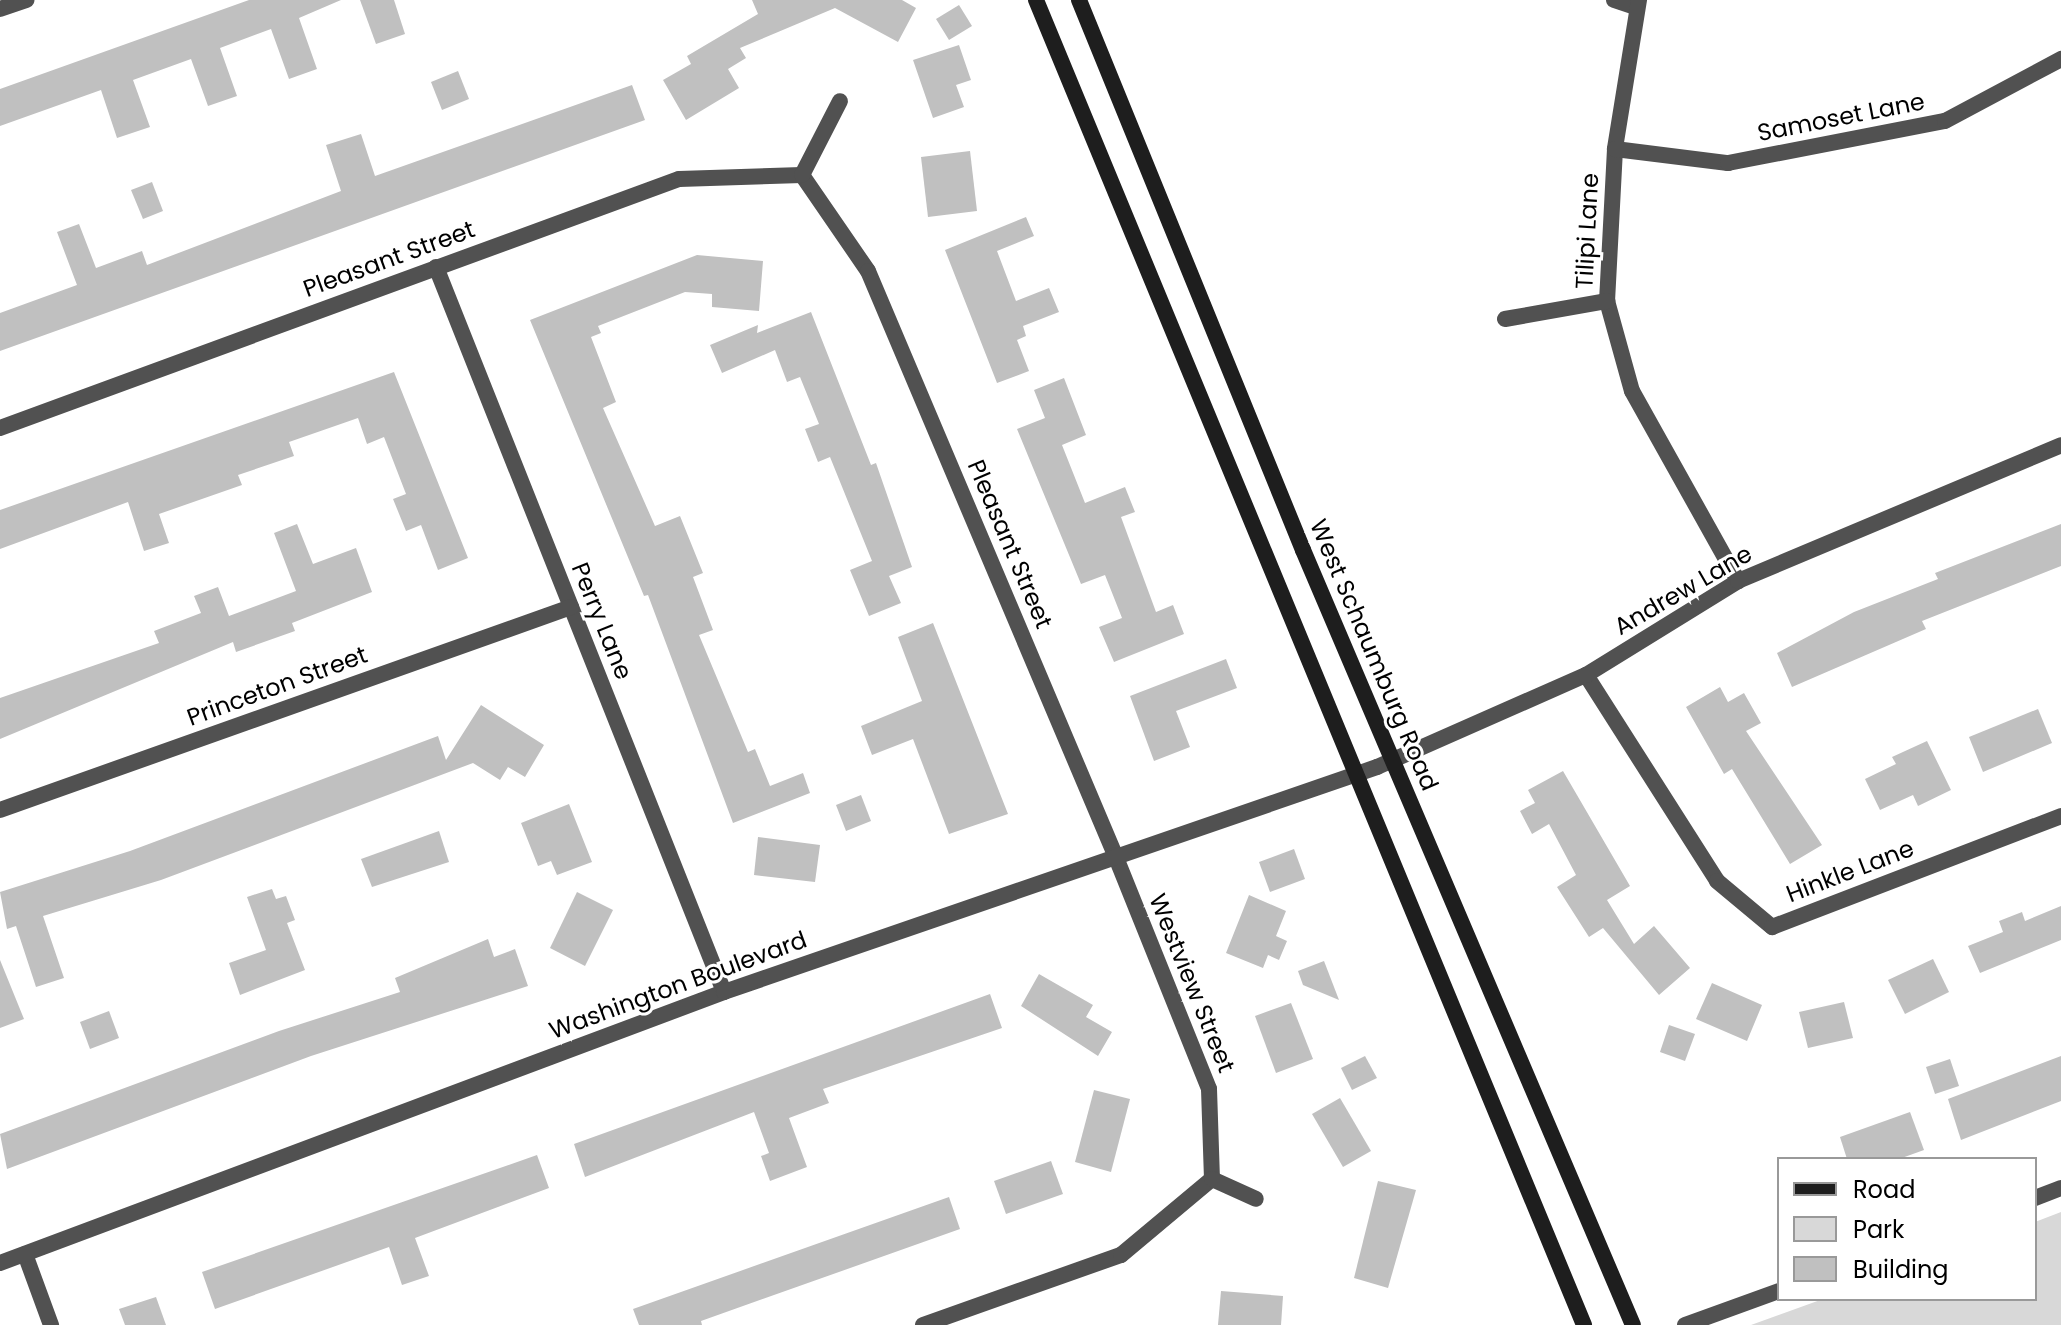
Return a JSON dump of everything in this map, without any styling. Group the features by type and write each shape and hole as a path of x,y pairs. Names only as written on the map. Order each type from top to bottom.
{"main road":[{"path":"1036,0 1584,1325"},
{"name":"West Schaumburg Road","path":"1079,0 1385,764 1633,1325"}],"street":[{"path":"0,9 26,0"},
{"path":"1614,0 1637,3"},
{"name":"Tilipi Lane","path":"1637,3 1615,149 1607,301 1632,391 1738,581"},
{"name":"Samoset Lane","path":"1615,149 1728,163 1945,121 2061,59"},
{"path":"802,175 840,101"},
{"name":"Pleasant Street","path":"0,428 679,179 802,175 868,271 1115,855"},
{"name":"Perry Lane","path":"436,267 724,992"},
{"path":"1505,319 1607,301"},
{"name":"Andrew Lane","path":"1385,764 1586,675 1738,581 2061,445"},
{"name":"Princeton Street","path":"0,810 571,607"},
{"name":"Hinkle Lane","path":"1586,675 1717,881 1772,927 2061,816"},
{"name":"Washington Boulevard","path":"0,1263 724,992 1385,764"},
{"name":"Westview Street","path":"1115,855 1209,1089 1212,1179"},
{"path":"923,1325 1121,1255 1212,1179 1256,1199"},
{"path":"2037,1197 2061,1188"},
{"path":"25,1254 51,1325"},
{"path":"1685,1325 1777,1292"}],"green space":[{"path":"2061,1212 2061,1325 1751,1325 1817,1301 2037,1301 2037,1221"}],"building":[{"path":"249,0 341,0 299,18 317,69 289,79 271,29 220,48 237,96 208,106 191,59 133,80 150,127 117,138 101,90 0,126 0,89"},
{"path":"360,0 394,0 405,34 376,44"},
{"path":"752,0 902,0 916,8 898,42 835,8 740,48 746,58 728,69 739,88 686,120 663,80 691,64 687,56 758,14"},
{"path":"959,5 972,26 949,40 936,19"},
{"path":"959,45 971,80 956,85 964,107 933,118 913,60"},
{"path":"458,71 469,99 442,110 431,82"},
{"path":"632,85 645,120 0,351 0,313 77,285 57,232 79,224 96,268 142,251 147,265 341,191 326,145 361,134 375,176"},
{"path":"970,151 977,211 928,217 921,157"},
{"path":"152,182 163,211 143,219 131,190"},
{"path":"1026,217 1034,236 997,251 1016,301 1049,288 1059,312 1023,326 1026,336 1017,340 1029,371 997,383 945,250"},
{"path":"697,255 763,261 759,311 712,307 712,294 685,292 598,326 601,333 591,337 616,402 603,408 655,526 680,516 703,573 693,577 713,630 699,635 748,752 755,749 770,786 803,773 810,793 733,823 648,595 644,596 530,320"},
{"path":"811,312 871,465 876,463 912,567 889,576 901,603 869,616 850,570 872,561 830,457 818,462 805,429 819,424 800,377 787,382 775,350 722,373 710,345 758,325 757,333"},
{"path":"394,372 468,558 438,570 421,525 406,531 393,499 406,494 384,437 367,444 358,418 289,442 294,456 238,475 242,485 159,514 169,543 144,551 128,502 0,549 0,510"},
{"path":"1064,378 1086,435 1062,445 1085,503 1125,487 1135,512 1121,517 1156,612 1173,605 1184,634 1114,662 1099,627 1122,618 1105,575 1081,584 1017,429 1045,418 1034,390"},
{"path":"297,524 313,564 356,548 372,592 292,623 295,631 236,652 233,642 0,739 0,698 159,643 154,631 201,613 194,596 218,587 229,616 296,591 274,533"},
{"path":"2061,524 2061,566 1922,621 1926,629 1792,687 1777,653 1854,612 1938,579 1935,573"},
{"path":"933,623 1008,814 949,834 913,739 872,755 861,726 922,701 898,637"},
{"path":"1226,659 1237,688 1176,711 1190,747 1154,761 1130,696"},
{"path":"1720,687 1728,702 1744,693 1761,723 1746,731 1822,845 1790,864 1732,769 1724,774 1686,707"},
{"path":"481,705 544,745 525,777 508,767 500,780 473,763 161,880 43,916 64,978 36,987 16,926 7,929 0,892 130,851 438,736 446,760"},
{"path":"2038,709 2052,743 1983,772 1969,737"},
{"path":"1927,741 1951,790 1918,806 1913,795 1880,810 1865,779 1896,764 1892,757"},
{"path":"1563,771 1630,886 1607,900 1634,944 1654,926 1690,968 1659,995 1603,928 1589,937 1557,887 1576,875 1549,824 1532,834 1520,811 1535,803 1528,790"},
{"path":"861,795 871,821 846,831 836,805"},
{"path":"569,804 592,862 557,875 551,861 538,866 521,823"},
{"path":"439,831 449,862 372,887 361,859"},
{"path":"758,837 820,845 815,882 754,875"},
{"path":"1294,849 1305,879 1270,892 1259,862"},
{"path":"272,889 276,899 286,896 295,920 287,923 305,970 240,995 229,963 266,950 247,897"},
{"path":"577,892 613,910 585,966 550,948"},
{"path":"1249,895 1286,911 1276,936 1287,941 1279,960 1268,955 1263,968 1226,953"},
{"path":"2061,906 2061,940 1980,973 1968,946 2003,932 1999,921 2022,912 2025,921"},
{"path":"488,939 494,957 515,949 528,986 311,1056 7,1169 0,1134 279,1031 400,992 395,978"},
{"path":"1933,959 1949,992 1905,1014 1888,980"},
{"path":"0,960 24,1019 0,1028"},
{"path":"1324,961 1339,1000 1303,985 1298,971"},
{"path":"1039,974 1093,1005 1086,1017 1112,1032 1098,1056 1021,1006"},
{"path":"1712,983 1762,1005 1747,1041 1696,1019"},
{"path":"990,994 1002,1028 823,1089 829,1103 789,1118 807,1167 770,1181 761,1156 769,1153 754,1112 585,1177 574,1144"},
{"path":"1844,1002 1853,1038 1808,1048 1799,1012"},
{"path":"1291,1003 1313,1059 1276,1073 1255,1016"},
{"path":"109,1011 119,1038 90,1049 80,1022"},
{"path":"1669,1025 1695,1034 1685,1061 1660,1052"},
{"path":"1365,1056 1377,1078 1352,1090 1341,1068"},
{"path":"2061,1056 2061,1101 1961,1140 1948,1099"},
{"path":"1950,1059 1959,1086 1935,1094 1926,1067"},
{"path":"1094,1090 1130,1099 1111,1172 1075,1162"},
{"path":"1340,1098 1371,1151 1343,1167 1312,1114"},
{"path":"1910,1112 1924,1150 1905,1157 1846,1157 1840,1137"},
{"path":"537,1155 549,1188 415,1238 429,1276 402,1285 389,1247 215,1309 202,1272"},
{"path":"1051,1161 1063,1194 1006,1214 994,1181"},
{"path":"1378,1181 1416,1190 1388,1288 1354,1278"},
{"path":"949,1197 960,1229 701,1321 702,1325 639,1325 633,1309"},
{"path":"1221,1291 1283,1296 1281,1325 1218,1325"},
{"path":"156,1297 166,1325 125,1325 119,1309"}]}
